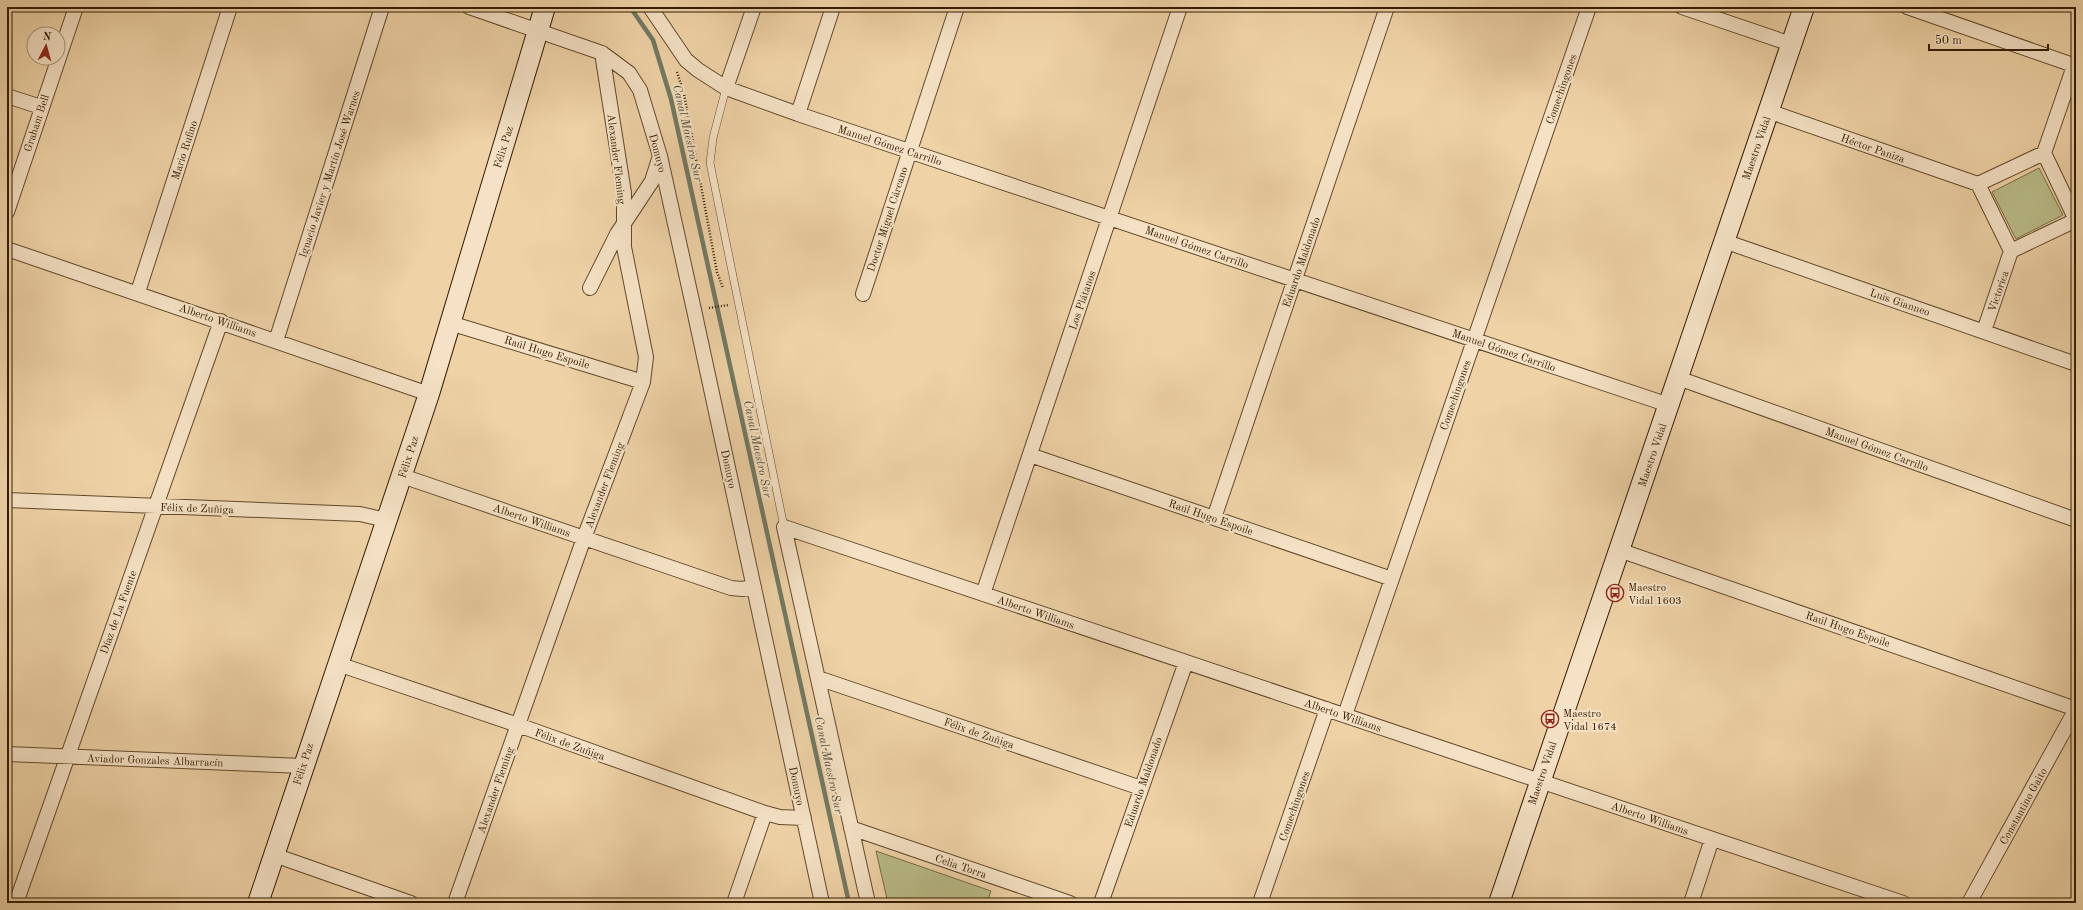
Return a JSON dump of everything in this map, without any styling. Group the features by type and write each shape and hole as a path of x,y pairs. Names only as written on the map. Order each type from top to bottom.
{"main road":[{"name":"Félix Paz","path":"258,903 429,394 545,7"},
{"name":"Maestro Vidal","path":"1499,903 1804,7"}],"street":[{"name":"Graham Bell","path":"7,212 41,107 76,7"},
{"name":"Mario Rufino","path":"138,292 230,7"},
{"name":"Ignacio Javier y Martín José Warnes","path":"276,341 382,7"},
{"name":"Domuyo","path":"468,7 602,53 629,73 640,90 660,156 822,903"},
{"name":"Manuel Gómez Carrillo","path":"650,7 686,60 726,88 798,114 1668,405"},
{"path":"726,88 754,7"},
{"path":"798,114 833,7"},
{"name":"Doctor Miguel Cárcano","path":"863,294 908,151 957,7"},
{"name":"Los Plátanos","path":"983,594 1180,7"},
{"name":"Eduardo Maldonado","path":"1214,518 1387,7"},
{"name":"Comechingones","path":"1346,716 1589,7"},
{"path":"1682,7 1791,44"},
{"path":"1907,7 2075,66 2044,153 2076,220 2011,251 1978,184 2044,153"},
{"name":"Alexander Fleming","path":"455,903 584,538 643,382 646,357 624,247 624,193 602,53"},
{"path":"7,96 41,107"},
{"name":"Héctor Paniza","path":"1768,111 1978,184"},
{"path":"590,288 623,224 652,181 660,156"},
{"name":"Luis Gianneo","path":"1724,241 2076,364"},
{"name":"Alberto Williams","path":"7,249 138,292 429,394"},
{"name":"Victorica","path":"1984,331 2011,251"},
{"name":"Díaz de La Fuente","path":"16,903 221,321"},
{"name":"Raúl Hugo Espoile","path":"450,323 643,382"},
{"name":"Manuel Gómez Carrillo","path":"1678,378 2076,520"},
{"name":"Raúl Hugo Espoile","path":"1030,455 1392,579"},
{"name":"Alberto Williams","path":"402,476 731,588 742,589 754,587"},
{"name":"Félix de Zuñiga","path":"7,500 360,514 386,520"},
{"path":"784,526 868,903"},
{"name":"Alberto Williams","path":"784,526 1903,903"},
{"name":"Raúl Hugo Espoile","path":"1619,550 2076,709"},
{"name":"Eduardo Maldonado","path":"1101,903 1186,662"},
{"name":"Félix de Zuñiga","path":"338,664 518,725 765,813 780,817 804,818"},
{"name":"Félix de Zuñiga","path":"818,678 1141,788"},
{"name":"Comechingones","path":"1260,903 1327,709"},
{"name":"Constantino Gaito","path":"1969,903 2076,709"},
{"name":"Aviador Gonzales Albarracín","path":"7,754 303,766"},
{"path":"734,903 765,813"},
{"name":"Celia Torra","path":"852,828 1070,903"},
{"path":"1691,903 1712,839"},
{"path":"274,855 411,903"}],"lane":[{"path":"726,88 713,138 710,163 784,526"}],"path":[{"path":"709,308 724,306"}],"green space":[{"path":"2039,168 2063,215 2016,239 1992,192"},
{"path":"876,851 991,891 987,903 888,903"}],"waterway":[{"name":"Canal Maestro Sur","path":"630,7 653,40 671,99 849,903"}],"place":[{"name":"Maestro Vidal 1603","path":"1615,593"},
{"name":"Maestro Vidal 1674","path":"1550,719"}]}
